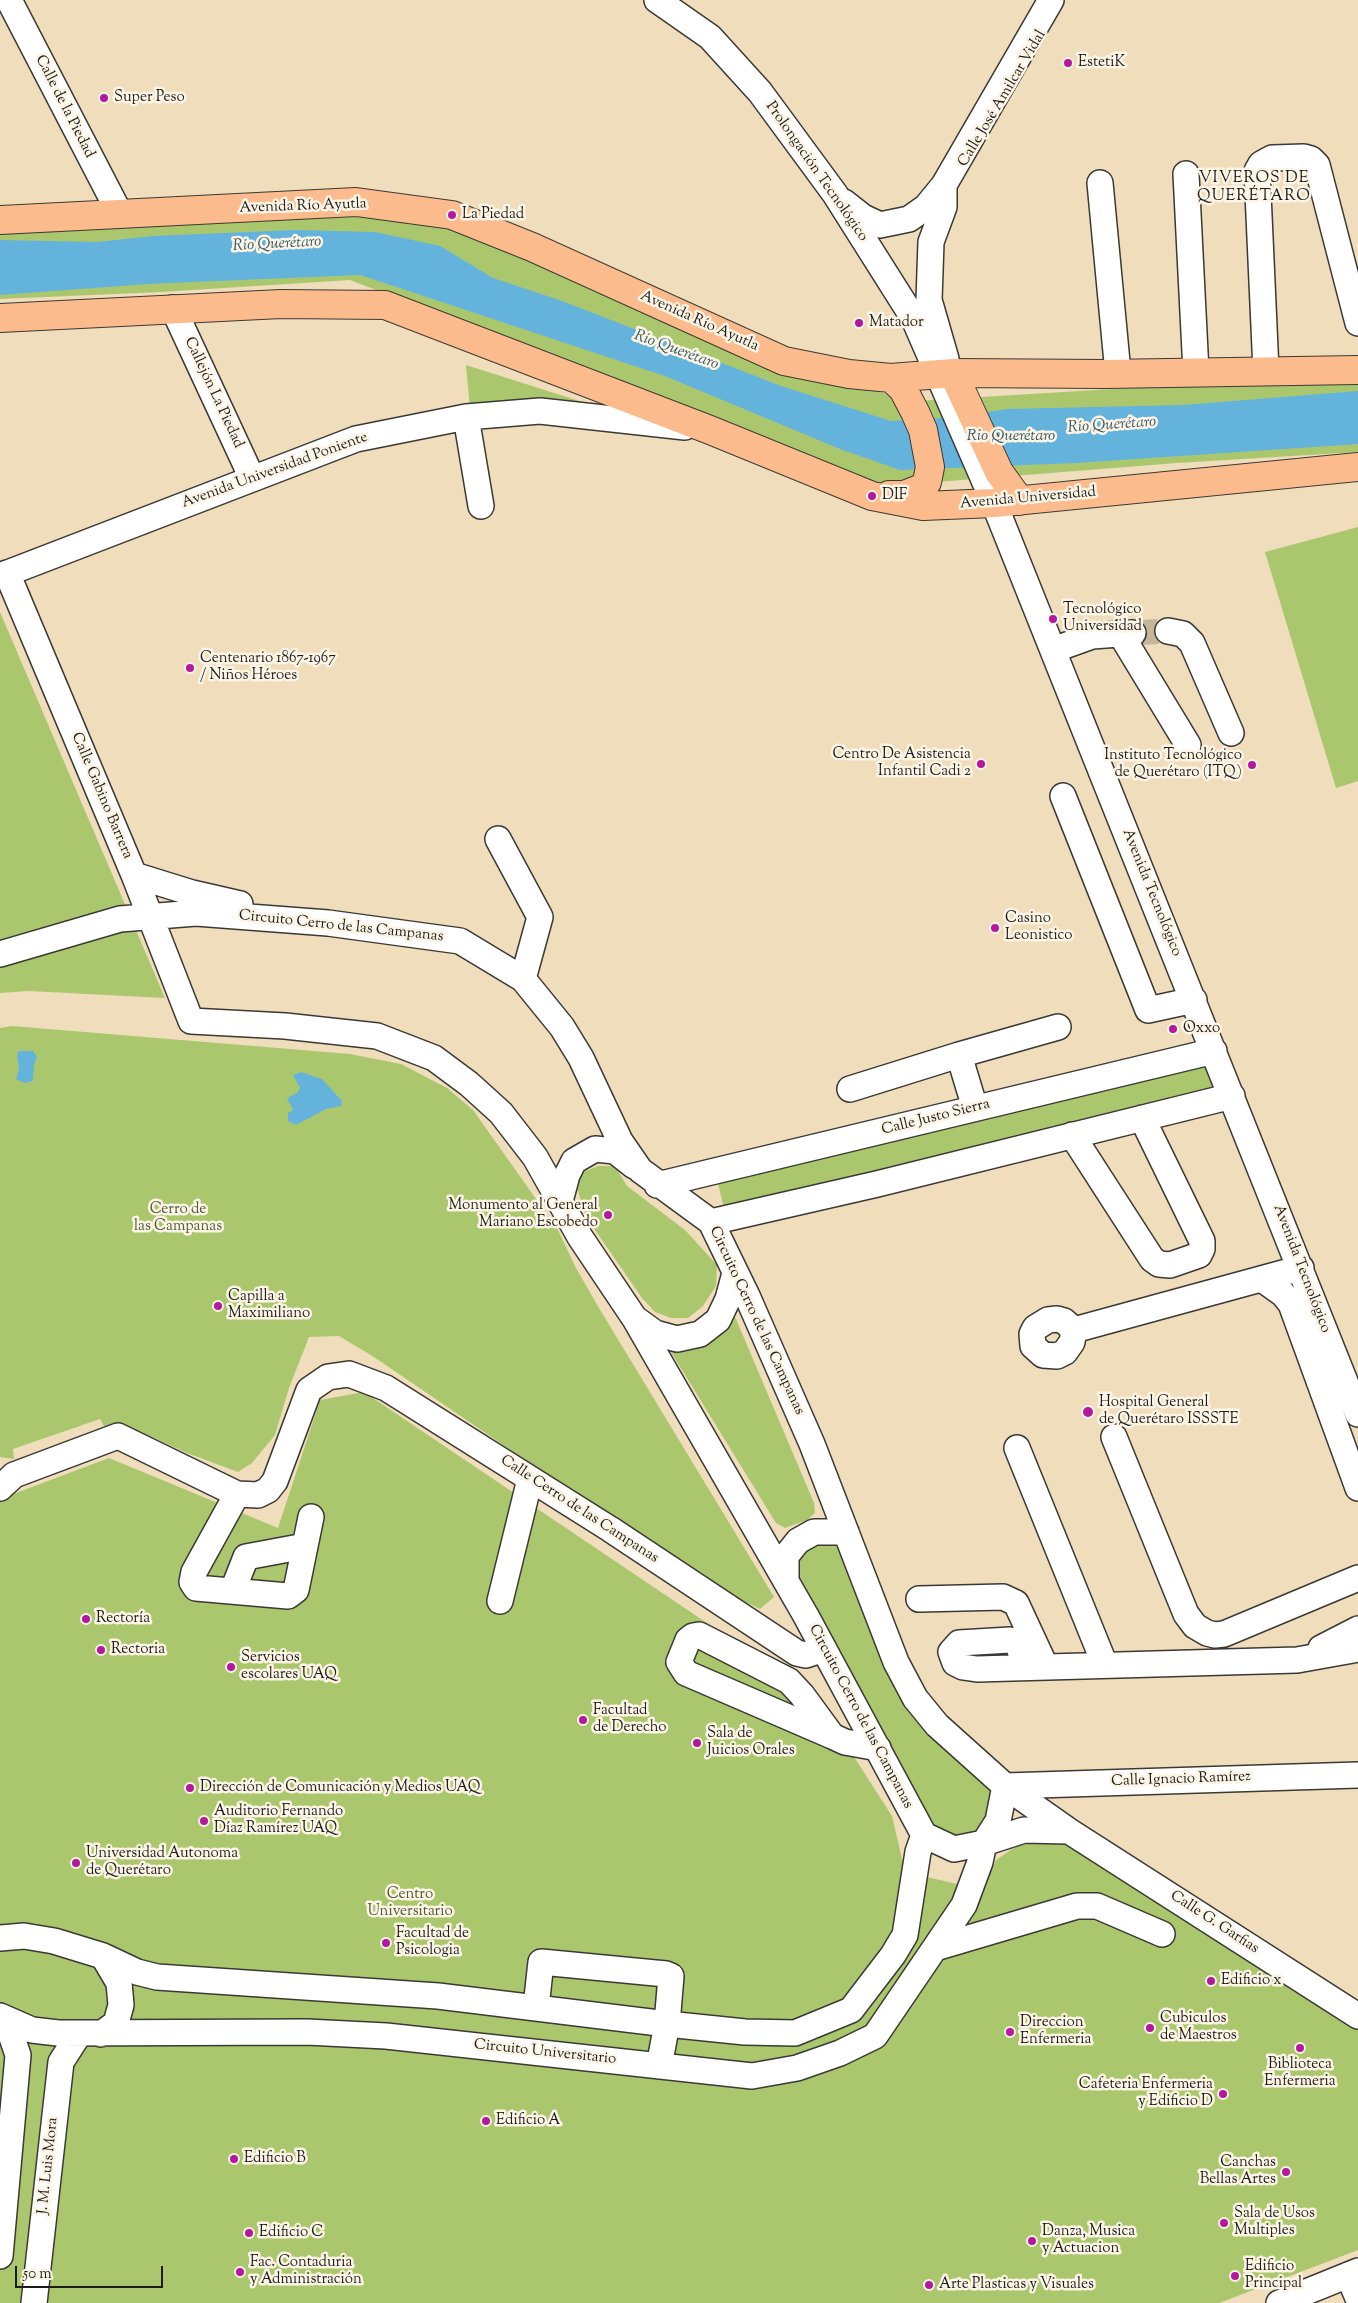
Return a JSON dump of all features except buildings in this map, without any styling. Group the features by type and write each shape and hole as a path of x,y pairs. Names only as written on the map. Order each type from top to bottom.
{"main road":[{"name":"Avenida Río Ayutla","path":"0,220 356,202 452,215 532,247 784,360 849,374 891,378"},
{"path":"0,318 281,304 385,305 710,430"},
{"path":"891,378 950,384 1118,373 1358,370"},
{"path":"872,496 904,495 922,488 929,475 930,458 923,430 904,389 891,378"},
{"path":"950,384 989,473 1007,502"},
{"name":"Avenida Universidad","path":"710,430 872,496 923,506 1007,502 1358,467"}],"street":[{"name":"Calle de la Piedad","path":"9,0 10,25 120,214"},
{"name":"Prolongación Tecnológico","path":"657,0 710,37 760,92 835,194 914,319 950,384"},
{"name":"Calle José Amilcar Vidal","path":"914,319 912,288 917,254 922,239 944,191 1051,0"},
{"name":"Calle José Amilcar Vidal","path":"950,384 929,300 931,242 944,207 944,191 1062,0"},
{"path":"1266,371 1257,172 1261,164 1272,158 1311,159 1317,165 1358,323"},
{"path":"1186,174 1196,372"},
{"path":"1100,183 1118,373"},
{"path":"835,194 863,216 880,225 909,219 944,191"},
{"name":"Callejón La Piedad","path":"173,308 252,478"},
{"name":"Avenida Universidad Poniente","path":"4,574 356,438 466,417 540,411 710,430"},
{"path":"466,417 481,506"},
{"name":"Avenida Tecnológico","path":"1007,502 1053,650 1358,1414"},
{"name":"Calle Gabino Barrera","path":"4,574 134,875 191,1021"},
{"path":"1168,631 1183,634 1192,643 1231,733"},
{"path":"1053,650 1092,636 1127,633 1188,745"},
{"path":"1063,796 1148,1010 1194,1000"},
{"path":"498,839 540,917 523,980"},
{"path":"134,875 249,907 267,918"},
{"name":"Circuito Cerro de las Campanas","path":"151,916 196,913 267,918 328,923 460,941 523,980 562,1027 581,1058 620,1141 649,1178 689,1204 711,1222 809,1436 896,1662 914,1698 937,1725 1005,1786"},
{"path":"0,954 120,919 151,916"},
{"name":"Circuito Cerro de las Campanas","path":"191,1021 285,1026 377,1036 434,1058 469,1084 501,1113 535,1157 580,1237 635,1319 786,1580 924,1836"},
{"path":"850,1089 1058,1027"},
{"name":"Calle Justo Sierra","path":"649,1178 975,1108 1214,1051"},
{"path":"959,1055 975,1108"},
{"path":"711,1222 1232,1096"},
{"path":"1072,1135 1152,1259 1159,1264 1170,1266 1199,1255 1202,1250 1202,1241 1142,1118"},
{"path":"560,1201 567,1175 574,1161 595,1149 615,1150 649,1178"},
{"path":"1074,1330 1301,1268"},
{"path":"635,1319 655,1333 677,1339 700,1334 718,1320 728,1299 735,1273"},
{"path":"1262,1278 1283,1294 1290,1304 1358,1488"},
{"name":"Calle Cerro de las Campanas","path":"237,1494 258,1495 268,1490 276,1481 309,1390 328,1377 349,1374 386,1388 530,1479 797,1653 806,1655 824,1649"},
{"path":"5,1478 118,1436 237,1494 194,1572 192,1582 196,1588 288,1596 296,1590 311,1517"},
{"path":"1114,1437 1186,1614 1195,1626 1207,1633 1215,1635 1224,1634 1358,1578"},
{"path":"1017,1448 1104,1665"},
{"path":"500,1601 530,1479"},
{"path":"786,1580 786,1556 798,1541 814,1532 846,1532"},
{"path":"233,1590 246,1557 305,1546"},
{"path":"919,1599 1003,1598 1016,1603 1035,1666 1297,1660 1358,1650"},
{"path":"1297,1660 1358,1629"},
{"path":"832,1736 802,1695 788,1681 699,1635 693,1636 688,1640 679,1662 686,1673 845,1742 878,1748"},
{"name":"Calle Ignacio Ramírez","path":"1005,1786 1358,1775"},
{"path":"984,1843 998,1821 1005,1786"},
{"name":"Calle G. Garfias","path":"1005,1786 1358,2016"},
{"path":"0,1938 24,1936 54,1941 103,1956 137,1972 157,1977 438,1996 744,2032 795,2033 851,2010 905,1935 918,1852 924,1836 954,1848 984,1843 1024,1830 1070,1830"},
{"name":"Circuito Universitario","path":"3,2018 32,2030 90,2034 306,2032 386,2036 752,2076 796,2068 840,2052 875,2036 964,1905 980,1862 984,1843"},
{"path":"905,1935 919,1936 934,1948 1078,1906 1097,1906 1162,1934"},
{"name":"J. M. Luis Mora","path":"34,2303 61,2062 90,2034 116,2022 122,2005 119,1983 103,1956"},
{"path":"536,2007 541,1962 671,1976 667,2024 659,2066"},
{"path":"0,2256 18,2055 3,2018"},
{"path":"1279,2303 1353,2273 1358,2298"}],"green space":[{"path":"330,208 446,218 773,366 916,401 1162,386 1358,378 1358,452 1177,463 886,486 350,280 161,292 0,299 0,221"},
{"path":"466,365 595,406 470,408"},
{"path":"1358,527 1358,781 1336,788 1265,552"},
{"path":"0,612 165,998 29,991 0,993"},
{"name":"Cerro de las Campanas","path":"12,1026 350,1054 401,1064 447,1088 473,1110 558,1230 576,1268 599,1308 774,1597 760,1609 737,1598 581,1498 374,1357 339,1336 309,1337 289,1388 275,1435 252,1463 238,1472 187,1453 150,1436 118,1427 106,1430 100,1419 13,1449 14,1459 0,1457 0,1028"},
{"path":"1211,1058 1219,1091 726,1216 718,1184"},
{"path":"598,1166 615,1166 627,1186 685,1230 717,1265 716,1286 703,1306 688,1318 671,1318 655,1312 642,1298 586,1217 576,1184 583,1172"},
{"path":"733,1312 814,1503 815,1513 807,1520 785,1528 776,1523 666,1344 707,1340 720,1335 728,1325"},
{"name":"Centro Universitario","path":"364,1392 799,1685 820,1704 892,1816 905,1872 983,1890 996,1860 1018,1845 1065,1841 1358,2029 1358,2250 1219,2303 0,2303 0,1499 109,1458 278,1528 320,1400"},
{"path":"832,1532 896,1662 1005,1786 984,1843 924,1835 786,1556"}],"water":[{"name":"Rio Querétaro","path":"295,230 375,232 440,246 493,278 562,301 781,386 891,421 957,417 1007,409 1184,405 1358,391 1358,444 1076,463 900,470 840,449 665,376 360,275 147,284 0,295 0,240 97,242 153,236"},
{"path":"19,1051 33,1051 37,1057 34,1064 33,1080 30,1082 25,1083 16,1079 19,1069 17,1055"},
{"path":"301,1072 322,1079 342,1101 341,1106 326,1109 296,1125 288,1121 288,1113 293,1110 287,1098 297,1093 300,1088 293,1075"}],"tunnel":[{"path":"1133,633 1168,631"}],"place":[{"name":"EstetiK","path":"1068,63"},
{"name":"Super Peso","path":"104,98"},
{"name":"La Piedad","path":"452,215"},
{"name":"Matador","path":"859,323"},
{"name":"DIF","path":"872,496"},
{"name":"Tecnológico Universidad","path":"1053,619"},
{"name":"Centenario 1867-1967 / Niños Héroes","path":"190,668"},
{"name":"Centro De Asistencia Infantil Cadi 2","path":"981,764"},
{"name":"Instituto Tecnológico de Querétaro (ITQ)","path":"1252,765"},
{"name":"Casino Leonistico","path":"995,928"},
{"name":"Oxxo","path":"1173,1029"},
{"name":"Monumento al General Mariano Escobedo","path":"608,1215"},
{"name":"Capilla a Maximiliano","path":"218,1306"},
{"name":"Hospital General de Querétaro ISSSTE","path":"1088,1412"},
{"name":"Rectoría","path":"86,1619"},
{"name":"Rectoria","path":"101,1650"},
{"name":"Servicios escolares UAQ","path":"231,1667"},
{"name":"Facultad de Derecho","path":"583,1720"},
{"name":"Sala de Juicios Orales","path":"697,1743"},
{"name":"Dirección de Comunicación y Medios UAQ","path":"190,1788"},
{"name":"Auditorio Fernando Díaz Ramírez UAQ","path":"204,1821"},
{"name":"Universidad Autonoma de Querétaro","path":"76,1863"},
{"name":"Facultad de Psicologia","path":"386,1943"},
{"name":"Edificio x","path":"1211,1981"},
{"name":"Cubiculos de Maestros","path":"1150,2028"},
{"name":"Direccion Enfermeria","path":"1010,2032"},
{"name":"Biblioteca Enfermeria","path":"1300,2048"},
{"name":"Cafeteria Enfermeria y Edificio D","path":"1223,2094"},
{"name":"Edificio A","path":"486,2121"},
{"name":"Edificio B","path":"234,2159"},
{"name":"Canchas Bellas Artes","path":"1286,2172"},
{"name":"Sala de Usos Multiples","path":"1224,2223"},
{"name":"Edificio C","path":"249,2233"},
{"name":"Danza, Musica y Actuacion","path":"1032,2241"},
{"name":"Fac. Contaduria y Administración","path":"240,2272"},
{"name":"Edificio Principal","path":"1235,2276"},
{"name":"Arte Plasticas y Visuales","path":"929,2285"}],"district":[{"name":"VIVEROS DE QUERÉTARO","path":"1254,188"}],"water label":[{"name":"Río Querétaro","path":"277,245"},
{"name":"Río Querétaro","path":"676,351"},
{"name":"Río Querétaro","path":"1112,426"}]}
